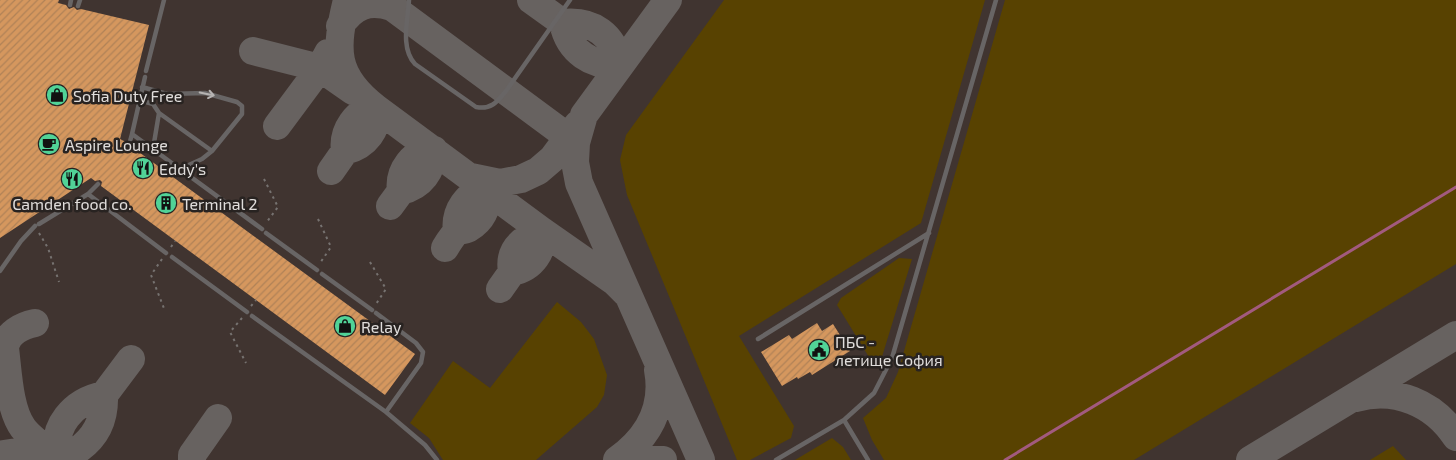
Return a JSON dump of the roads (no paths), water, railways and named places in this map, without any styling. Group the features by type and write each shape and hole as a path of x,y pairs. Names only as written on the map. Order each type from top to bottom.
{"lane":[{"path":"78,6 80,0"},
{"path":"129,145 164,0"},
{"path":"409,0 406,47 410,59 476,107 483,108 497,103 570,0"},
{"path":"776,460 844,420 874,393 892,358 996,0"},
{"path":"142,87 168,94 205,93 240,104 243,110 242,114 212,151 202,159 180,169"},
{"path":"139,100 153,104 159,113 212,151"},
{"path":"153,149 159,113"},
{"path":"132,134 261,229"},
{"path":"0,271 21,241 37,225 88,194 98,184"},
{"path":"88,194 166,254"},
{"path":"266,233 416,343 422,352 421,363 386,412"},
{"path":"758,339 929,233"},
{"path":"172,257 248,314 386,412 425,445 437,460"},
{"path":"0,260 5,264"},
{"path":"844,420 868,460"}],"waterway":[{"path":"1005,460 1456,187"}],"place":[{"name":"Sofia Duty Free","path":"57,95"},
{"name":"Aspire Lounge","path":"49,144"},
{"name":"Eddy's","path":"143,168"},
{"name":"Camden food co.","path":"72,179"},
{"name":"Terminal 2","path":"166,203"},
{"name":"Relay","path":"345,326"},
{"name":"ПБС - летище София","path":"819,350"}]}
